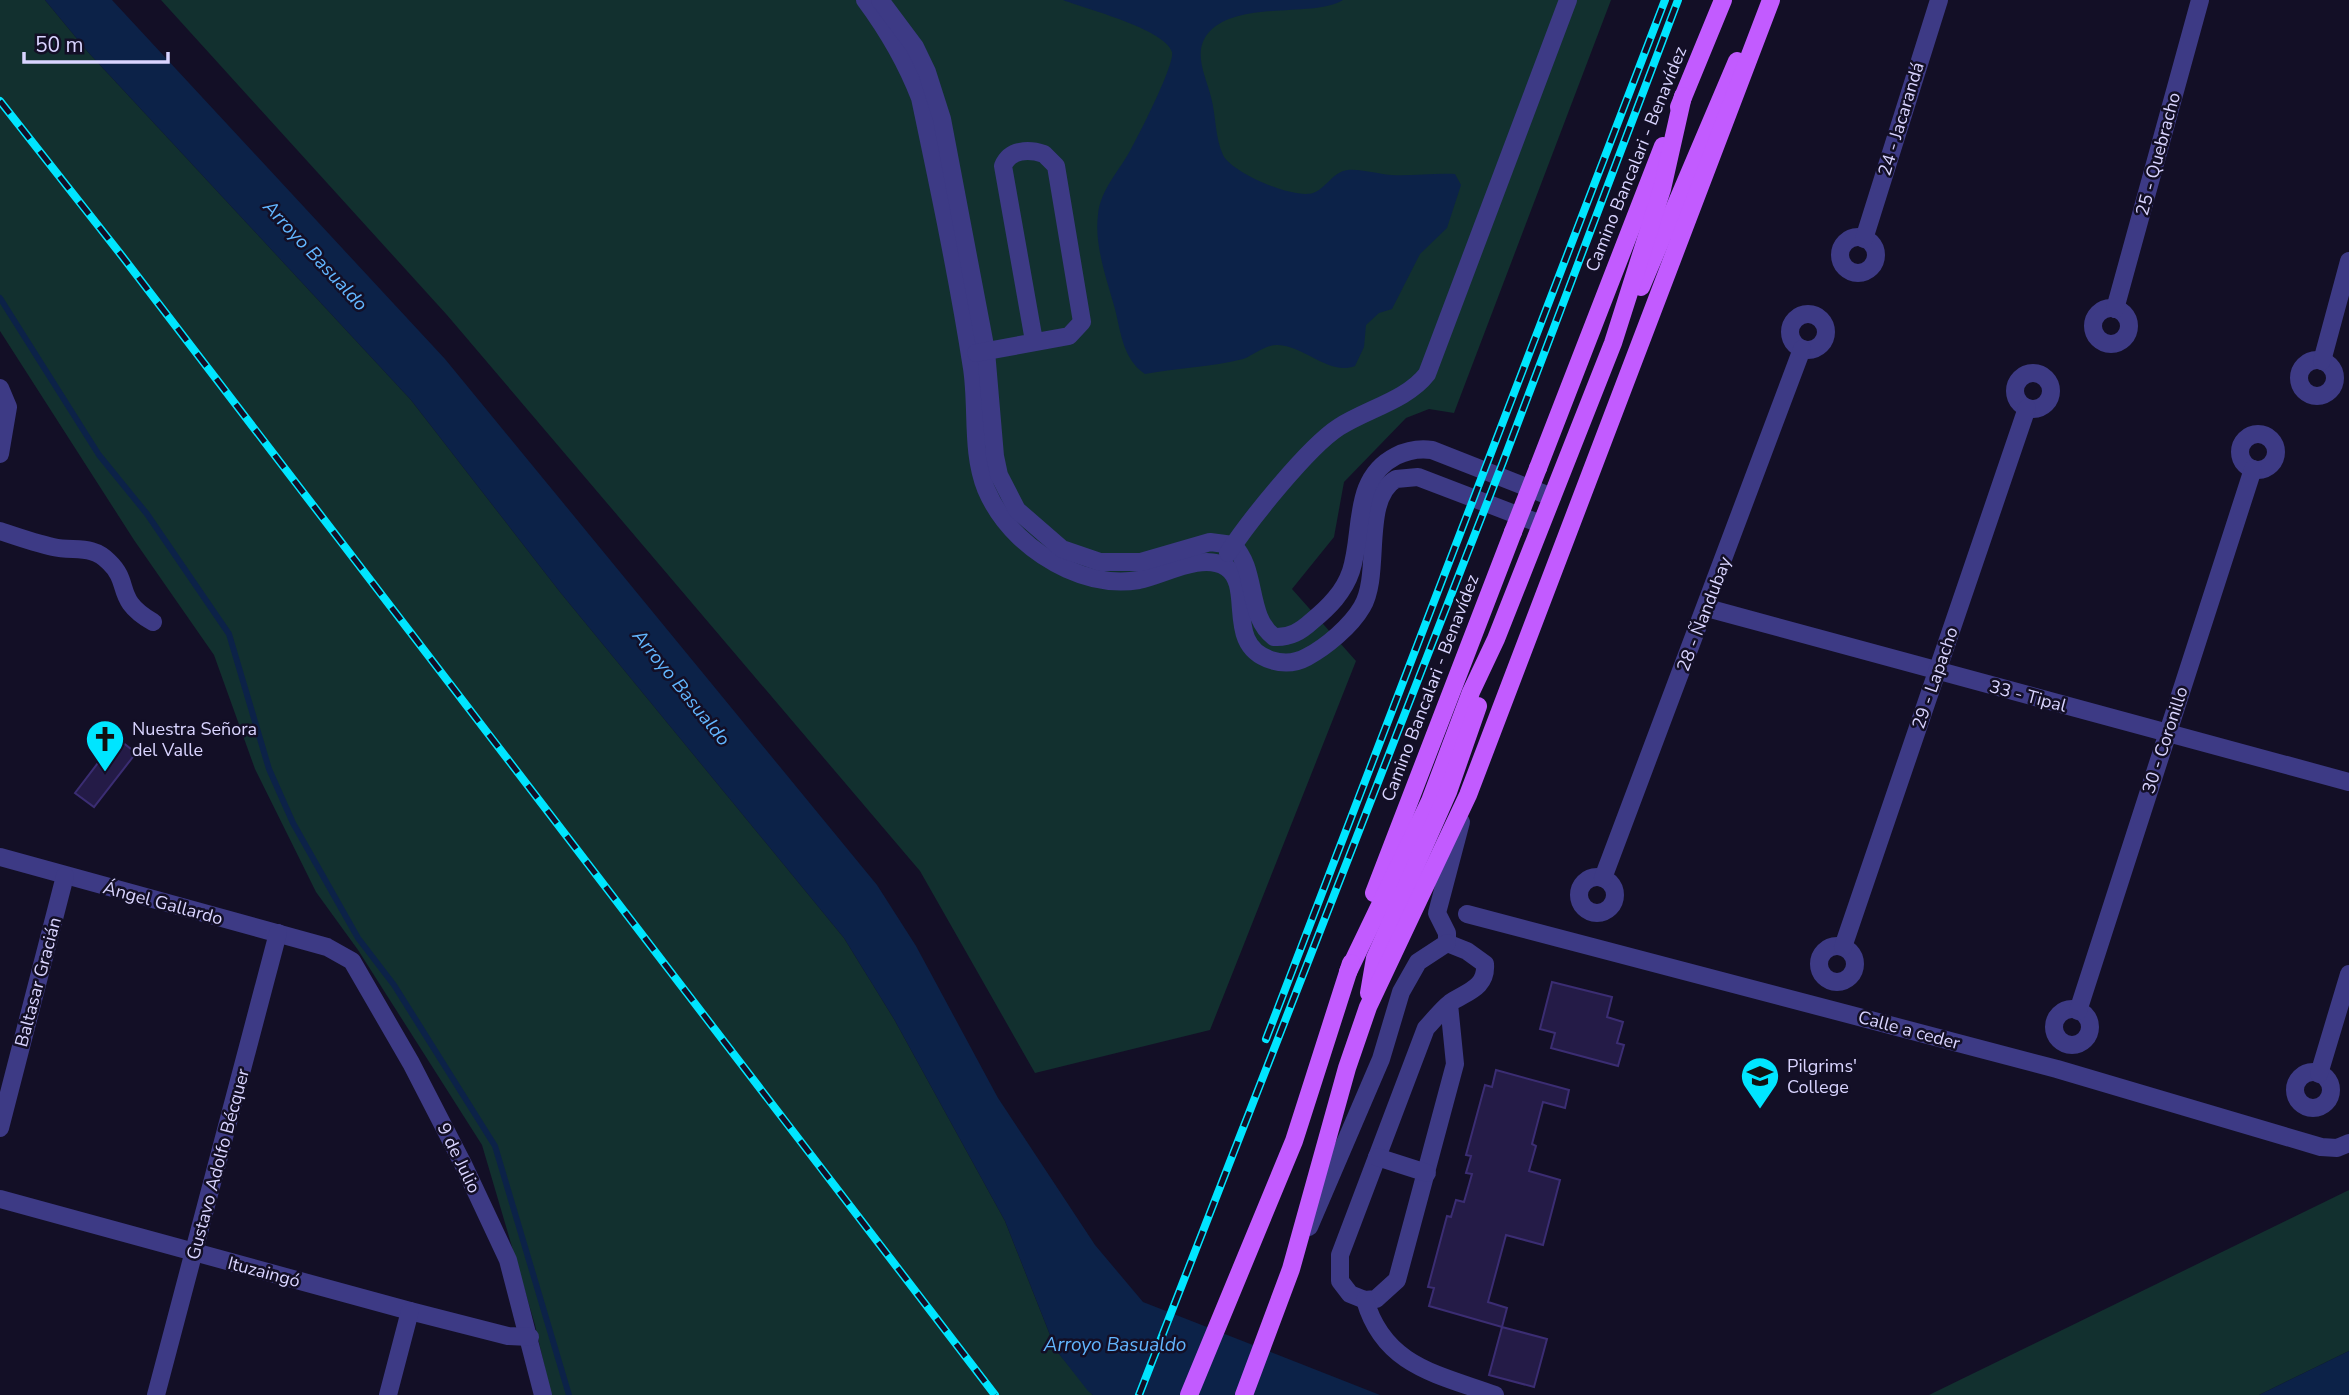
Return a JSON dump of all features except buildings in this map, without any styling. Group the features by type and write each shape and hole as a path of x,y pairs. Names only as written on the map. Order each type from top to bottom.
{"main road":[{"name":"Camino Bancalari - Benavídez","path":"1189,1395 1294,1141 1348,972 1400,825 1683,96 1723,0"},
{"path":"1244,1395 1291,1269 1347,1068 1368,1007 1468,794 1771,0"},
{"path":"1613,343 1647,274 1734,67 1763,21"},
{"path":"1348,972 1430,801 1471,692 1496,639 1613,343 1662,189 1683,96"},
{"path":"1368,1007 1375,958 1453,780 1496,639"}],"street":[{"path":"865,0 889,33 910,72 920,98 978,353 983,479 997,510 1021,538 1055,563 1086,577 1106,580 1137,580 1203,562 1221,564 1229,569 1237,581 1247,641 1268,659 1291,662 1308,656 1347,625 1366,599 1381,495 1396,479 1418,477 1541,524"},
{"path":"880,0 915,47 927,72 942,119 999,475 1017,510 1046,538 1082,557 1117,564 1141,562 1210,542 1233,545 1249,568 1261,622 1274,636 1284,638 1296,633 1329,606 1346,584 1352,569 1364,492 1381,466 1404,452 1432,450 1552,497"},
{"path":"1221,564 1233,545 1311,451 1327,437 1414,387 1427,374 1568,0"},
{"name":"24 - Jacarandá","path":"1864,239 1939,0"},
{"name":"25 - Quebracho","path":"2115,309 2200,0"},
{"path":"978,353 1069,336 1082,322 1056,166 1045,154 1019,152 1008,156 1003,166 1034,341"},
{"path":"2322,361 2349,261"},
{"name":"28 - Ñandubay","path":"1603,878 1707,608 1802,349"},
{"path":"0,388 8,407 0,454"},
{"name":"29 - Lapacho","path":"1843,947 2027,408"},
{"name":"30 - Coronillo","path":"2078,1011 2253,469"},
{"path":"0,531 52,547 84,547 102,555 115,568 126,600 153,622"},
{"path":"1329,606 1347,625"},
{"name":"33 - Tipal","path":"1707,608 2349,782"},
{"path":"1447,943 1447,933 1437,913 1468,794"},
{"name":"Ángel Gallardo","path":"0,858 327,947"},
{"name":"Baltasar Gracián","path":"0,1128 65,876"},
{"name":"Calle a ceder","path":"1467,914 2057,1069 2322,1147 2337,1148 2349,1143"},
{"name":"Gustavo Adolfo Bécquer","path":"156,1395 278,933"},
{"path":"1447,943 1467,951 1485,964 1486,973 1477,987 1449,1004 1426,1028 1340,1255 1340,1281 1350,1294 1365,1300 1376,1299 1397,1280 1454,1064 1449,1004"},
{"path":"1291,1269 1381,1059 1401,992 1418,962 1447,943"},
{"name":"9 de Julio","path":"327,947 352,961 416,1074 508,1260 530,1336 543,1395"},
{"path":"2319,1073 2349,974"},
{"path":"1377,1157 1427,1173"},
{"name":"Ituzaingó","path":"0,1199 410,1311 508,1336 530,1336"},
{"path":"1365,1300 1372,1324 1385,1342 1405,1359 1495,1395"},
{"path":"388,1395 410,1311"}],"green space":[{"path":"0,0 45,0 88,52 411,400 560,592 844,938 894,1019 1005,1221 1056,1350 1093,1395 551,1395 535,1325 482,1145 358,950 316,892 255,769 214,655 134,540 0,331"},
{"path":"161,0 1611,0 1454,413 1429,409 1406,418 1344,482 1334,537 1292,589 1356,661 1210,1030 1035,1073 920,871 447,315"},
{"path":"2349,1190 2349,1351 2259,1395 1929,1395"}],"water":[{"name":"Arroyo Basualdo","path":"45,0 112,0 445,359 877,885 916,946 998,1098 1095,1245 1143,1302 1380,1395 1093,1395 1088,1391 1056,1350 1005,1221 894,1019 844,938 560,592 411,400 88,52"},
{"path":"1063,0 1343,0 1314,8 1258,12 1223,22 1204,39 1201,55 1223,155 1250,177 1304,194 1318,191 1342,171 1348,170 1391,175 1455,174 1461,185 1447,228 1420,254 1392,309 1379,313 1366,325 1364,347 1355,366 1336,367 1298,350 1278,345 1269,346 1231,362 1145,374 1132,361 1121,336 1102,262 1098,215 1106,189 1131,149 1156,100 1172,52 1155,35 1106,14"},
{"path":"2349,1351 2349,1395 2259,1395"}],"waterway":[{"path":"0,298 99,455 147,514 229,634 269,769 293,823 358,938 394,985 495,1146 569,1395"}],"railway":[{"path":"1266,1039 1665,0"},
{"path":"1139,1395 1503,462 1678,0"},
{"path":"0,101 122,256 995,1395"}],"place":[{"name":"Nuestra Señora del Valle","path":"105,773"},
{"name":"Pilgrims' College","path":"1760,1110"}]}
